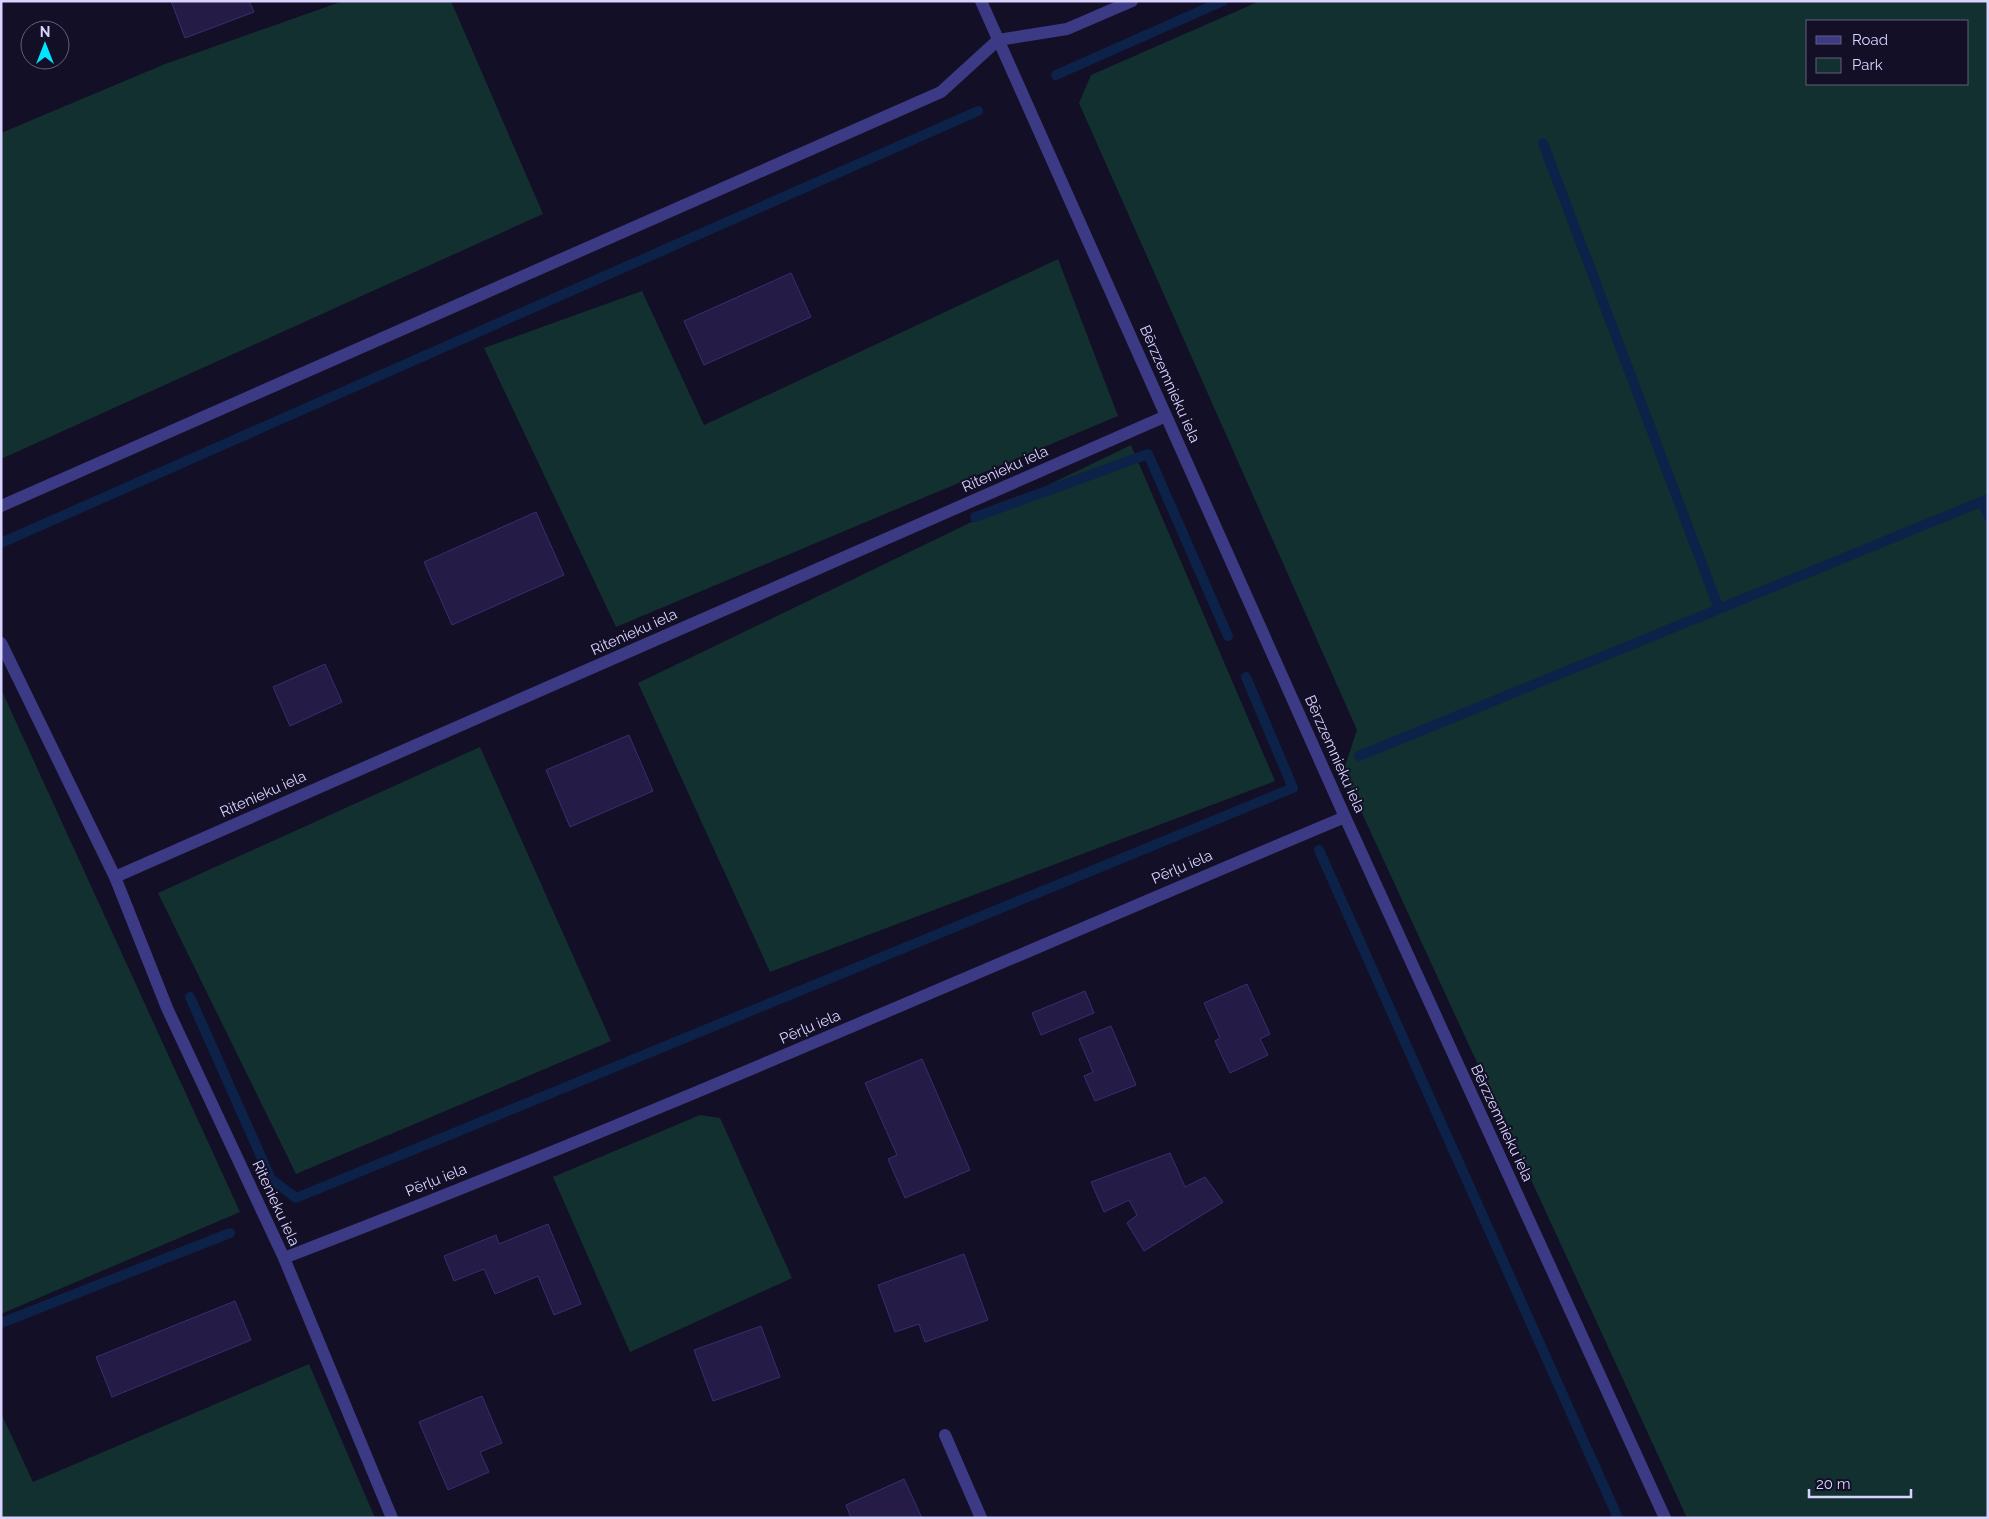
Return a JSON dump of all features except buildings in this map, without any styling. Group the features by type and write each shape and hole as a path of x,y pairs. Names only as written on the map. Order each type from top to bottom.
{"street":[{"name":"Bērzzemnieku iela","path":"981,1 1345,817 1665,1518"},
{"path":"1,506 941,92 998,40 1067,29 1132,1"},
{"name":"Ritenieku iela","path":"115,877 1166,416"},
{"name":"Ritenieku iela","path":"1,643 115,877 167,1008 284,1258 392,1518"},
{"name":"Pērļu iela","path":"284,1258 730,1079 1096,921 1345,817"},
{"path":"945,1435 981,1518"}],"green space":[{"path":"343,1 451,1 543,214 1,459 1,133 165,64"},
{"path":"1260,1 1988,1 1988,1518 1687,1518 1343,772 1357,730 1079,103 1091,75"},
{"path":"1058,259 1118,416 616,627 484,348 642,291 704,425"},
{"path":"1131,445 1275,781 770,972 638,683"},
{"path":"1,689 240,1212 1,1314"},
{"path":"480,747 611,1041 296,1174 158,893"},
{"path":"700,1115 720,1118 792,1278 630,1352 553,1177"},
{"path":"309,1364 375,1518 1,1518 1,1413 33,1482"}],"waterway":[{"path":"1056,75 1223,1"},
{"path":"1,543 978,111"},
{"path":"1543,143 1719,609"},
{"path":"975,517 1148,454 1228,636"},
{"path":"1359,756 1988,499"},
{"path":"1982,501 1988,515"},
{"path":"190,997 271,1179 296,1198 1293,788 1246,677"},
{"path":"1319,850 1618,1518"},
{"path":"1,1323 230,1233"}]}
